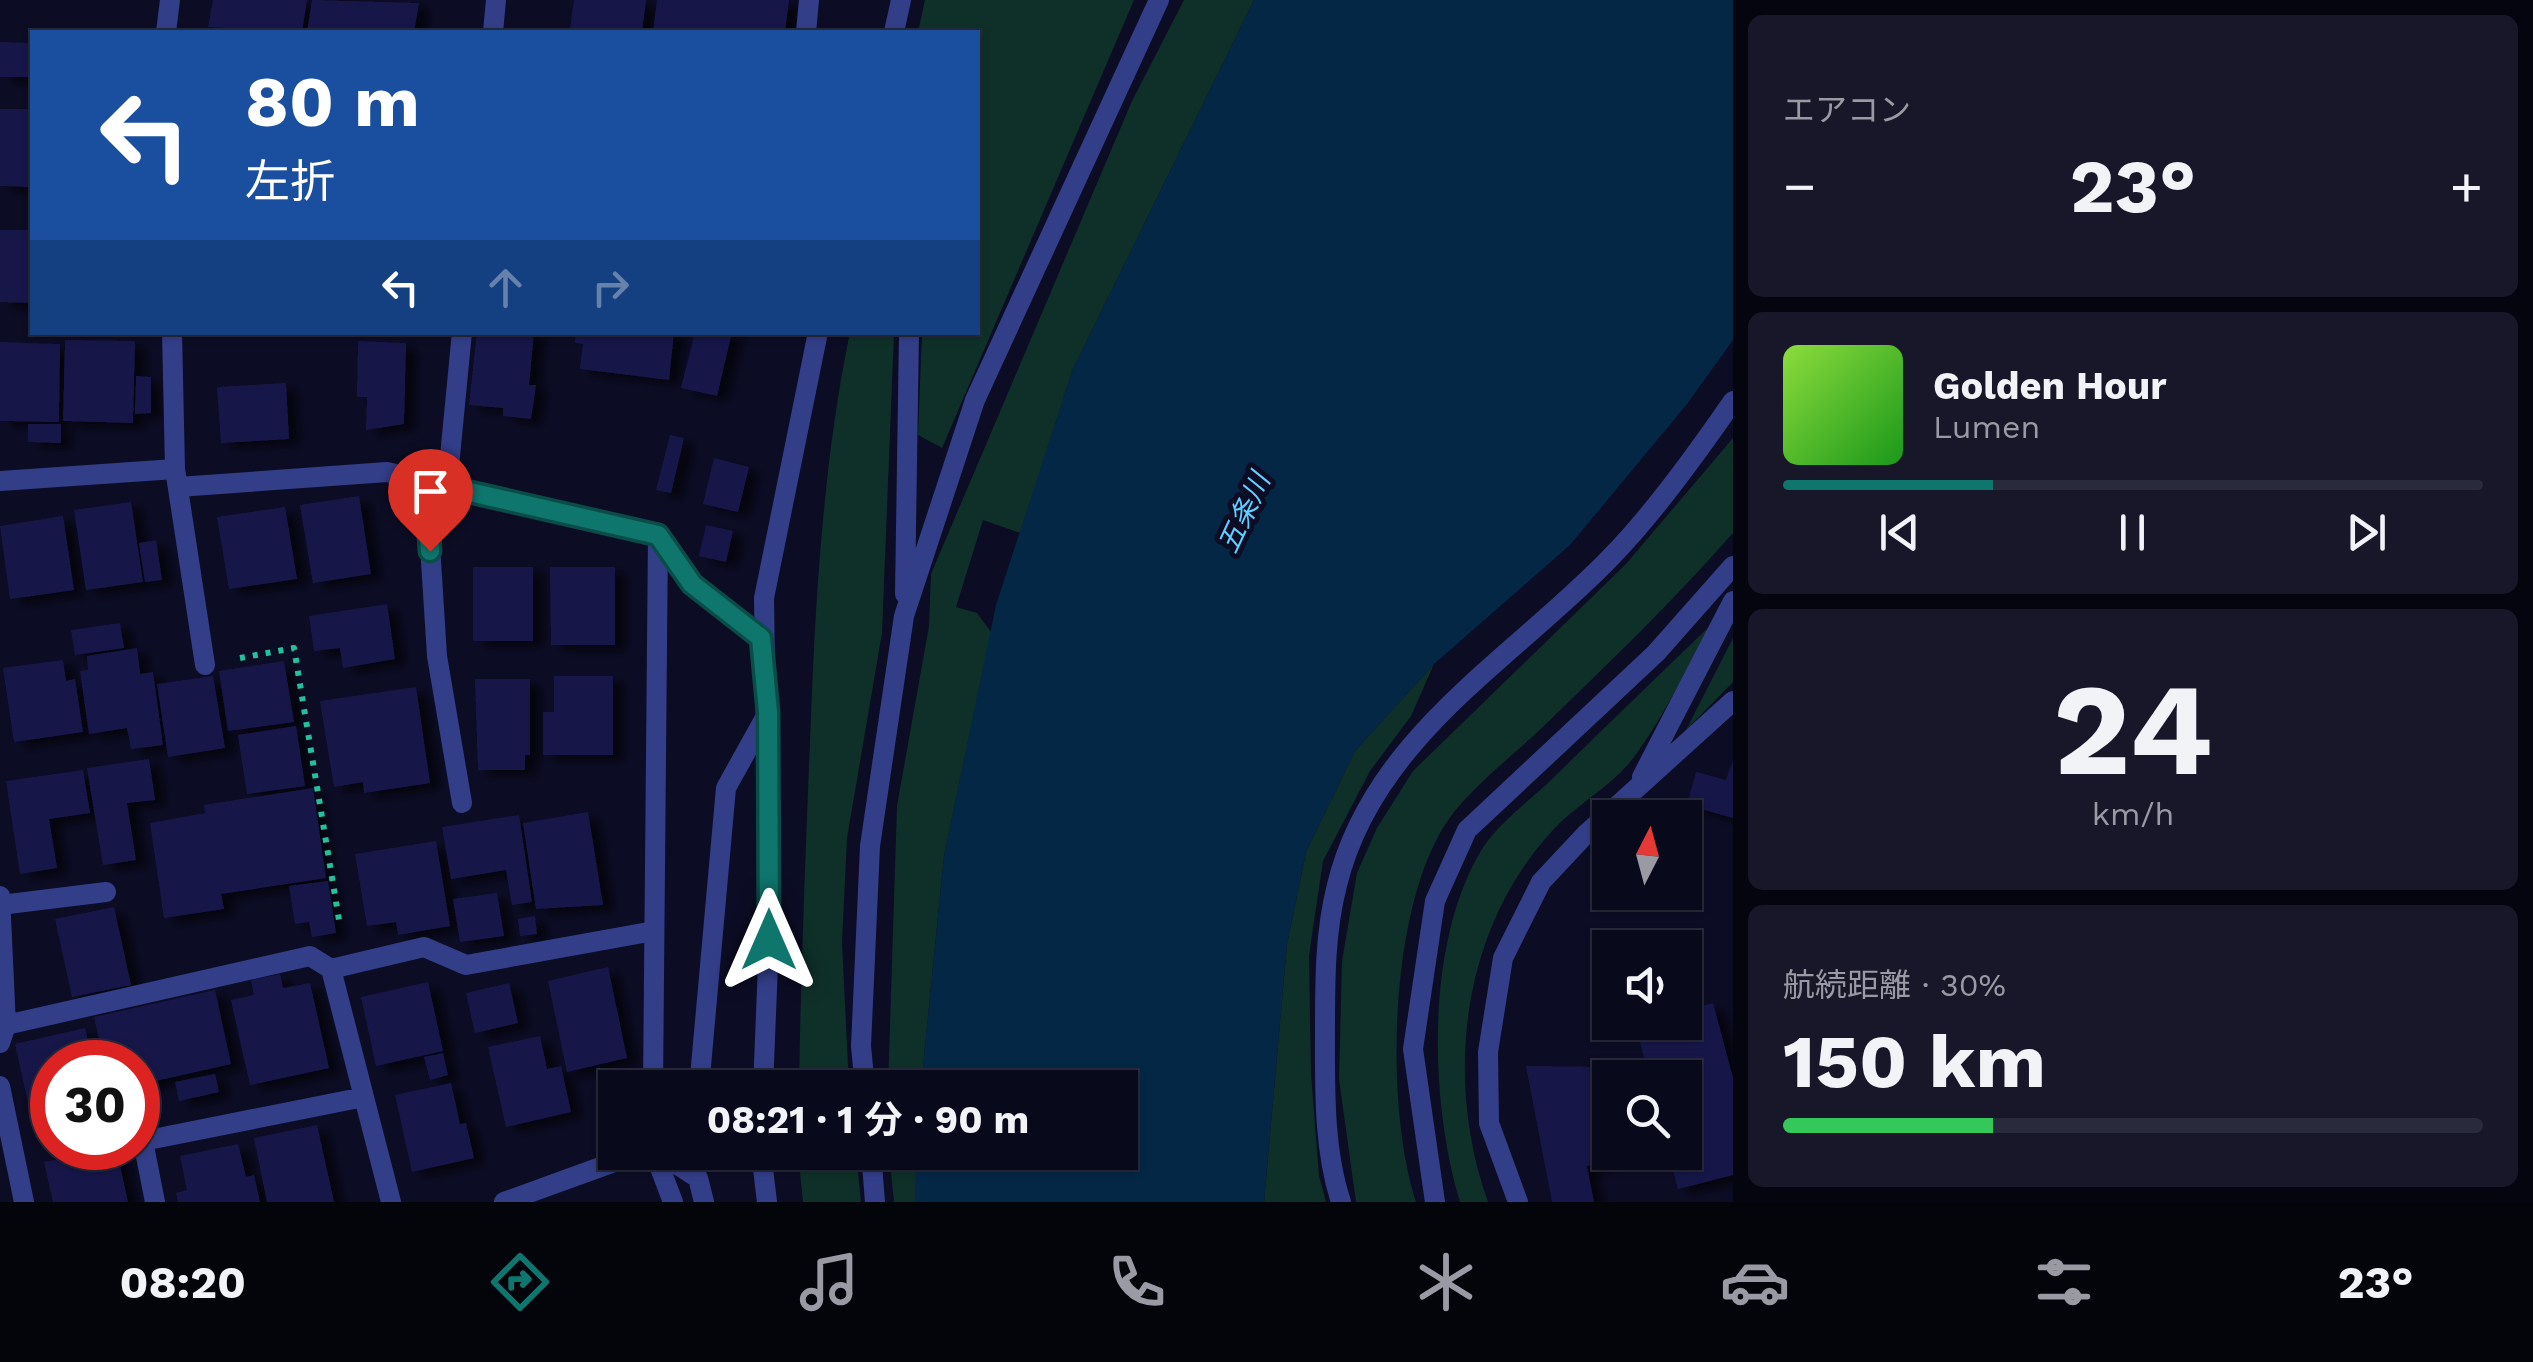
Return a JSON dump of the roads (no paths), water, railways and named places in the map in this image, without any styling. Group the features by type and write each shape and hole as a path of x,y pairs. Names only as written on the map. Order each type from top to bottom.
{"street":[{"path":"166,30 170,0"},
{"path":"493,30 496,0"},
{"path":"806,30 809,0"},
{"path":"894,30 902,0"},
{"path":"904,616 975,400 1159,0"},
{"path":"172,335 177,478 205,665"},
{"path":"462,335 437,484 436,656 462,803"},
{"path":"764,1070 769,940 768,712 761,638 764,598 817,335"},
{"path":"864,1070 870,846 904,616 909,335"},
{"path":"1341,1202 1334,1181 1325,1077 1325,957 1337,884 1357,828 1395,765 1463,690 1612,556 1733,401"},
{"path":"0,481 387,472 658,535 692,584 761,638"},
{"path":"653,1070 658,535"},
{"path":"1435,1202 1412,1049 1435,900 1467,830 1656,653 1733,566"},
{"path":"1637,788 1733,602"},
{"path":"1518,1202 1488,1124 1488,1052 1503,958 1541,882 1733,701"},
{"path":"701,1070 726,788 768,712"},
{"path":"0,905 106,892"},
{"path":"0,896 3,1034 310,956 339,966 424,947 466,965 654,931"},
{"path":"339,966 364,1097 391,1202"},
{"path":"0,1086 18,1200"},
{"path":"155,1202 142,1141 364,1097"},
{"path":"504,1202 598,1168"},
{"path":"662,1170 672,1202"},
{"path":"685,1170 698,1178 704,1202"},
{"path":"764,1170 767,1202"},
{"path":"873,1170 876,1202"}],"water":[{"name":"五条川","path":"1254,0 1733,0 1733,340 1687,404 1570,545 1434,664 1355,751 1306,852 1287,944 1264,1202 915,1202 915,1170 1138,1170 1138,1070 923,1070 944,856 996,605 1073,369"}]}
